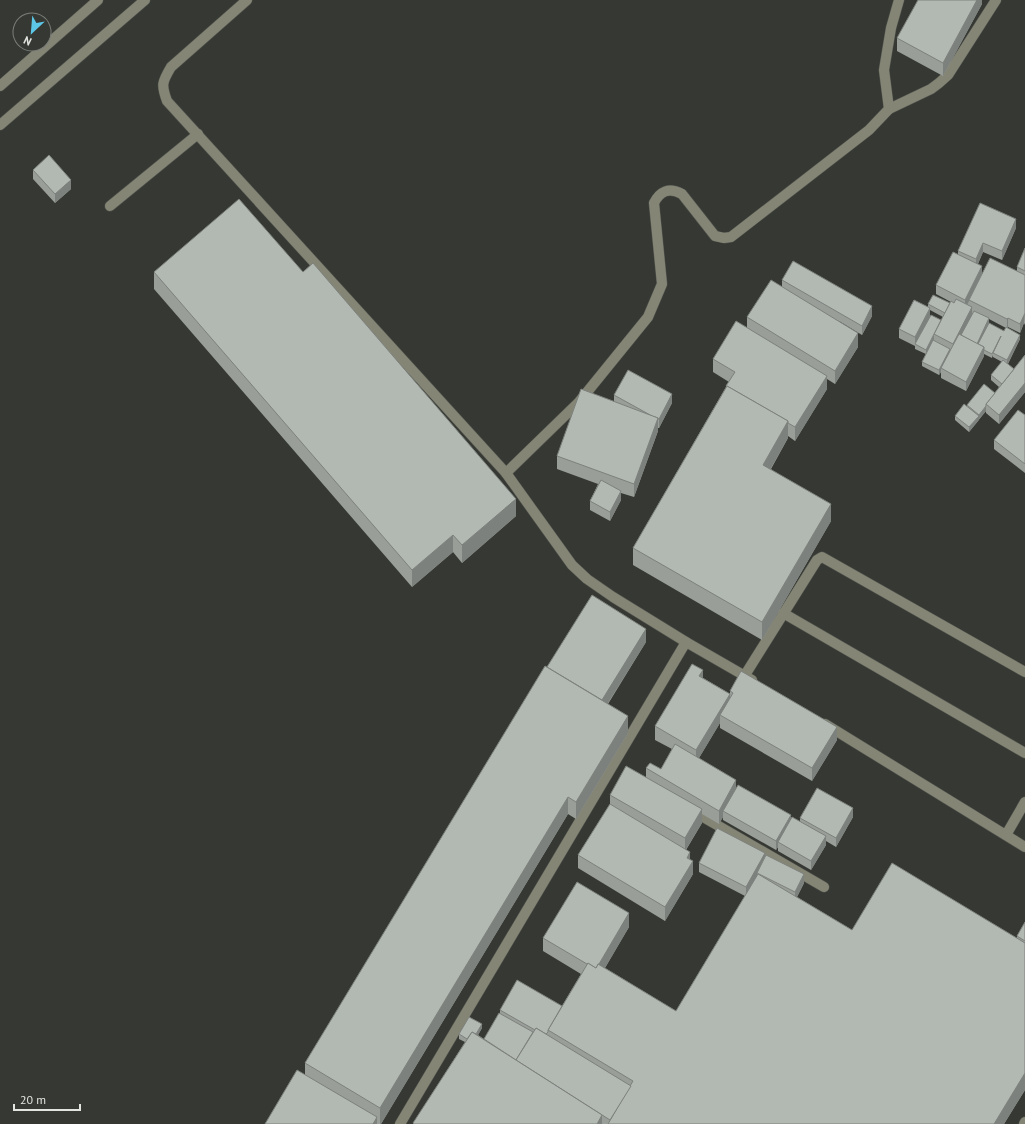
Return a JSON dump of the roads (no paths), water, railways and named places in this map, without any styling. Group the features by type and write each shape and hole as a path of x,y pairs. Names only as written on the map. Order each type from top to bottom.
{"lane":[{"path":"0,86 98,0"},
{"path":"0,125 145,0"},
{"path":"247,0 171,67 165,77 163,89 167,101 506,472 572,564 587,579 613,597 686,642 758,683"},
{"path":"888,109 884,70 891,28 899,0"},
{"path":"506,472 579,402 648,317 662,284 654,203 661,193 668,190 676,191 682,194 715,236 724,238 731,237 868,130 888,109 931,89 944,79 996,0"},
{"path":"110,206 198,134"},
{"path":"744,675 817,560 822,557 1025,672"},
{"path":"783,613 1025,753"},
{"path":"400,1124 617,767 686,642"},
{"path":"818,720 1006,836 1025,846"},
{"path":"1006,836 1025,802"},
{"path":"681,804 824,887"}]}
